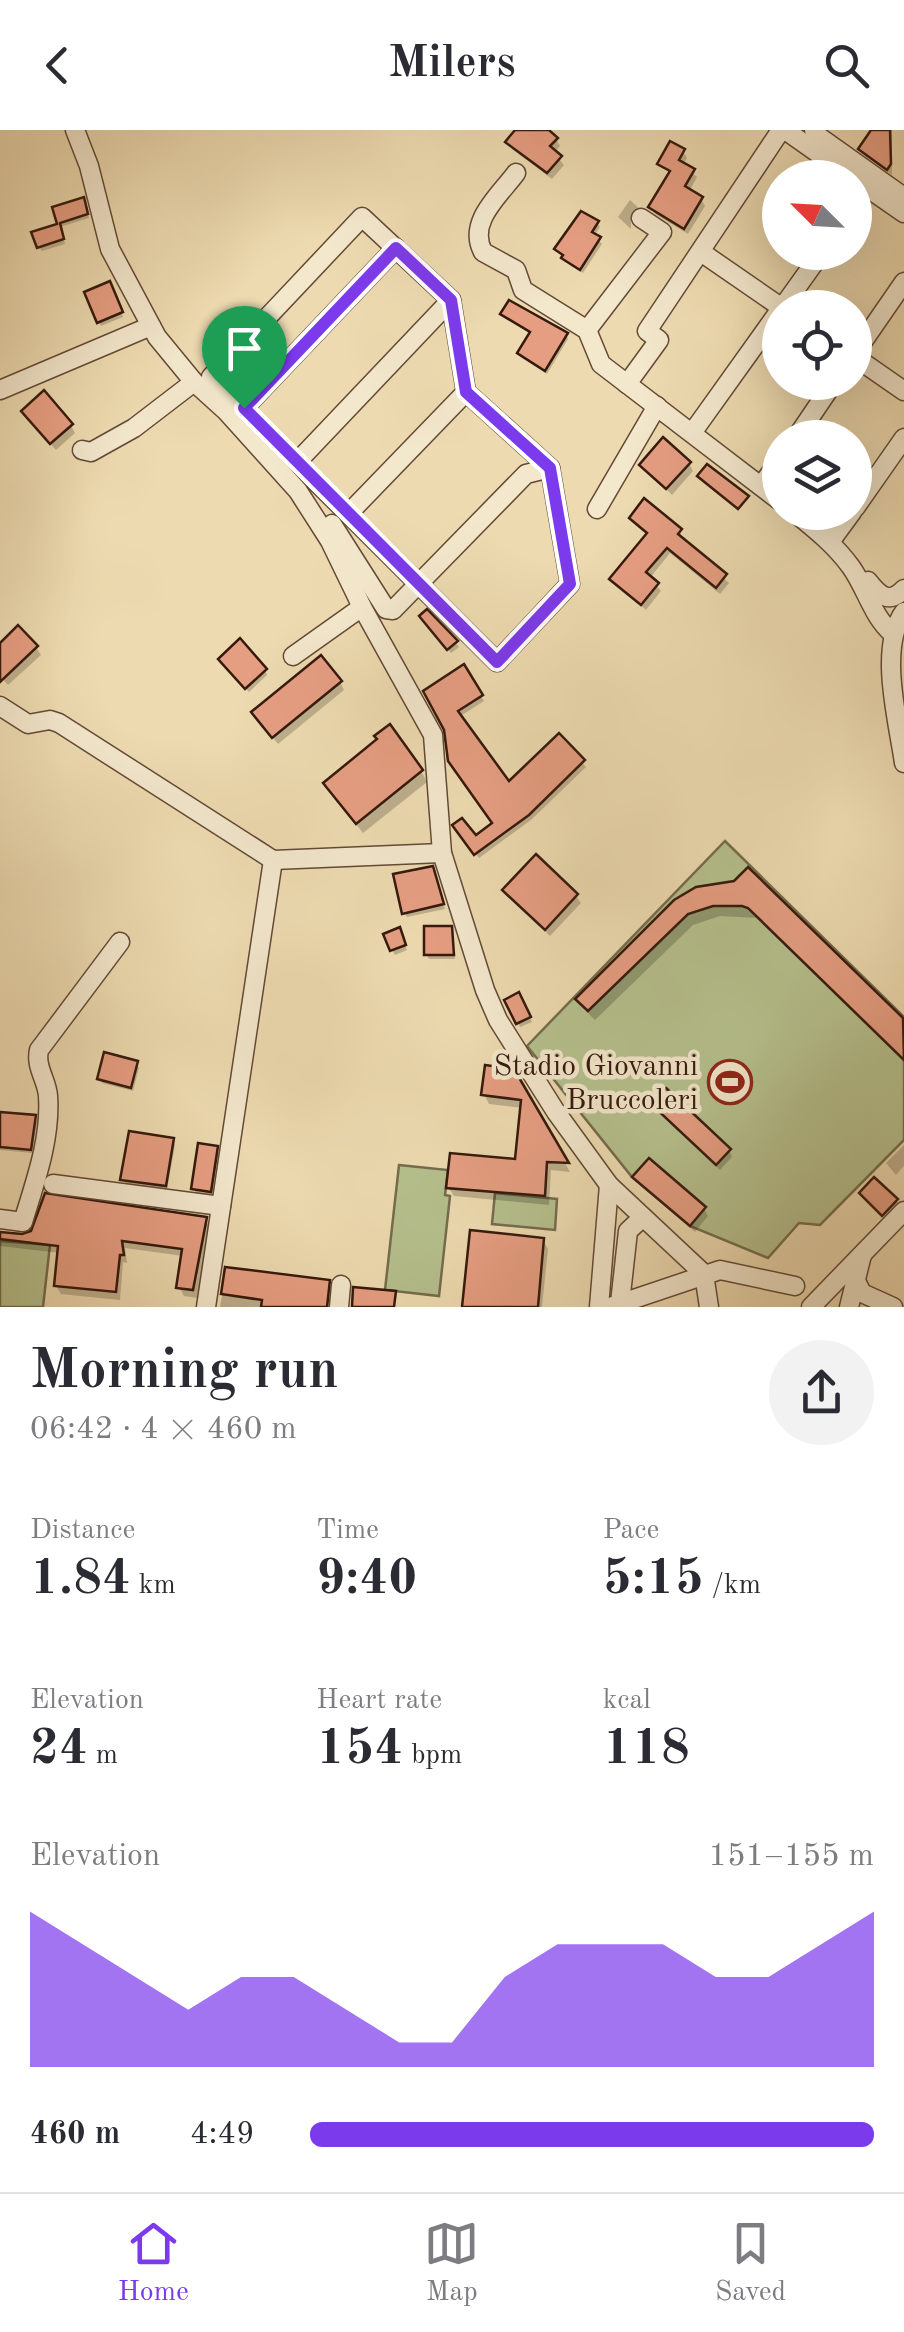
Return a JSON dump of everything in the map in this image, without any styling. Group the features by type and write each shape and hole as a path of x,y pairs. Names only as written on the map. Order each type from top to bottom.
{"street":[{"path":"75,130 110,250 151,326 194,382 298,492 330,541 433,735 442,853 484,990 498,1020 556,1112 609,1185 704,1274 709,1307"},
{"path":"627,384 659,340 646,331 783,130 828,160"},
{"path":"814,130 904,196"},
{"path":"516,173 480,220 479,246 483,252 516,270 523,290 587,330 601,364 761,486"},
{"path":"872,190 904,213"},
{"path":"362,217 396,248 451,300 466,392 550,468 570,584 497,662 211,377 362,217"},
{"path":"587,330 662,232 641,218"},
{"path":"244,408 396,248"},
{"path":"701,252 762,295"},
{"path":"872,330 904,282"},
{"path":"298,461 451,300"},
{"path":"0,390 151,326"},
{"path":"692,433 762,335"},
{"path":"872,367 904,391"},
{"path":"82,450 91,452 134,428 194,382"},
{"path":"350,513 466,392"},
{"path":"596,509 657,406"},
{"path":"248,435 257,427 294,466 386,608 392,610 526,474 550,468"},
{"path":"872,483 904,438"},
{"path":"818,530 832,540 879,595 896,597 904,590"},
{"path":"832,540 839,530"},
{"path":"832,540 866,590 882,624 892,634"},
{"path":"292,656 362,607"},
{"path":"904,612 892,634 891,664 904,763"},
{"path":"0,706 28,724 50,720 59,723 273,860 442,853"},
{"path":"206,1307 273,860"},
{"path":"0,1219 23,1222 43,1157 48,1094 38,1065 39,1050 120,942"},
{"path":"53,1184 221,1206"},
{"path":"598,1307 609,1185"},
{"path":"811,1307 904,1211"},
{"path":"642,1218 628,1231 615,1305 720,1270 795,1286"},
{"path":"848,1307 862,1254"},
{"path":"856,1283 862,1293 893,1307"},
{"path":"338,1307 342,1285"},
{"path":"833,1307 834,1285"}],"green space":[{"name":"Stadio Giovanni Bruccoleri","path":"725,841 904,1017 904,1140 820,1225 799,1223 768,1258 690,1226 632,1177 527,1046"},
{"path":"399,1165 448,1170 445,1195 450,1196 439,1296 385,1290"},
{"path":"495,1193 557,1199 555,1230 492,1224"},
{"path":"0,1241 50,1245 43,1307 0,1307"}],"building":[{"path":"515,130 549,130 558,138 550,146 562,156 547,173 505,142"},
{"path":"871,130 890,130 891,164 887,170 858,149"},
{"path":"670,141 685,149 679,160 695,169 685,186 703,197 684,229 648,207 670,171 657,164"},
{"path":"84,197 88,214 60,223 64,239 37,248 31,232 57,224 52,207"},
{"path":"581,211 599,221 592,232 601,237 580,270 554,249"},
{"path":"110,281 123,312 97,323 84,292"},
{"path":"509,300 568,333 545,371 517,353 530,332 500,314"},
{"path":"44,390 73,424 50,444 21,411"},
{"path":"663,437 691,462 666,489 639,465"},
{"path":"707,464 749,496 738,509 697,476"},
{"path":"644,498 682,529 678,534 727,574 716,588 667,548 646,572 659,583 641,605 609,579 647,533 629,518"},
{"path":"427,609 458,641 447,650 419,616"},
{"path":"18,625 38,646 0,682 0,643"},
{"path":"240,638 267,669 245,689 218,659"},
{"path":"321,655 342,681 272,738 251,712"},
{"path":"464,664 483,695 458,711 509,781 559,733 585,760 529,815 474,855 452,825 462,818 476,835 492,823 448,761 444,730 423,691"},
{"path":"390,724 423,770 356,824 323,783"},
{"path":"536,854 578,894 545,930 502,890"},
{"path":"433,866 444,904 402,914 393,874"},
{"path":"748,867 903,1018 904,1060 742,906 713,906 688,914 588,1011 575,999 674,900 696,887 734,881"},
{"path":"424,926 452,926 454,955 424,955"},
{"path":"400,927 406,945 390,951 383,934"},
{"path":"519,992 531,1017 516,1024 504,1000"},
{"path":"104,1052 138,1061 131,1088 97,1079"},
{"path":"485,1065 514,1069 569,1163 547,1162 545,1196 446,1188 450,1153 515,1159 521,1100 481,1095"},
{"path":"666,1088 731,1149 716,1165 651,1104"},
{"path":"0,1112 36,1115 31,1150 0,1147"},
{"path":"129,1131 174,1138 166,1186 120,1180"},
{"path":"198,1143 218,1146 211,1192 191,1189"},
{"path":"649,1158 706,1207 690,1226 632,1177"},
{"path":"874,1177 898,1199 882,1216 859,1193"},
{"path":"45,1193 207,1217 193,1290 176,1288 182,1249 122,1241 124,1255 120,1255 116,1292 54,1286 58,1246 0,1239 0,1232 31,1231"},
{"path":"470,1230 544,1238 538,1307 462,1307"},
{"path":"225,1267 330,1280 327,1307 261,1307 262,1300 221,1294"},
{"path":"353,1287 396,1291 394,1307 352,1307"}],"place":[{"name":"Stadio Giovanni Bruccoleri","path":"730,1082"}],"route":[{"path":"396,248 451,300 466,392 550,468 570,584 497,662 244,408 396,248"}]}
